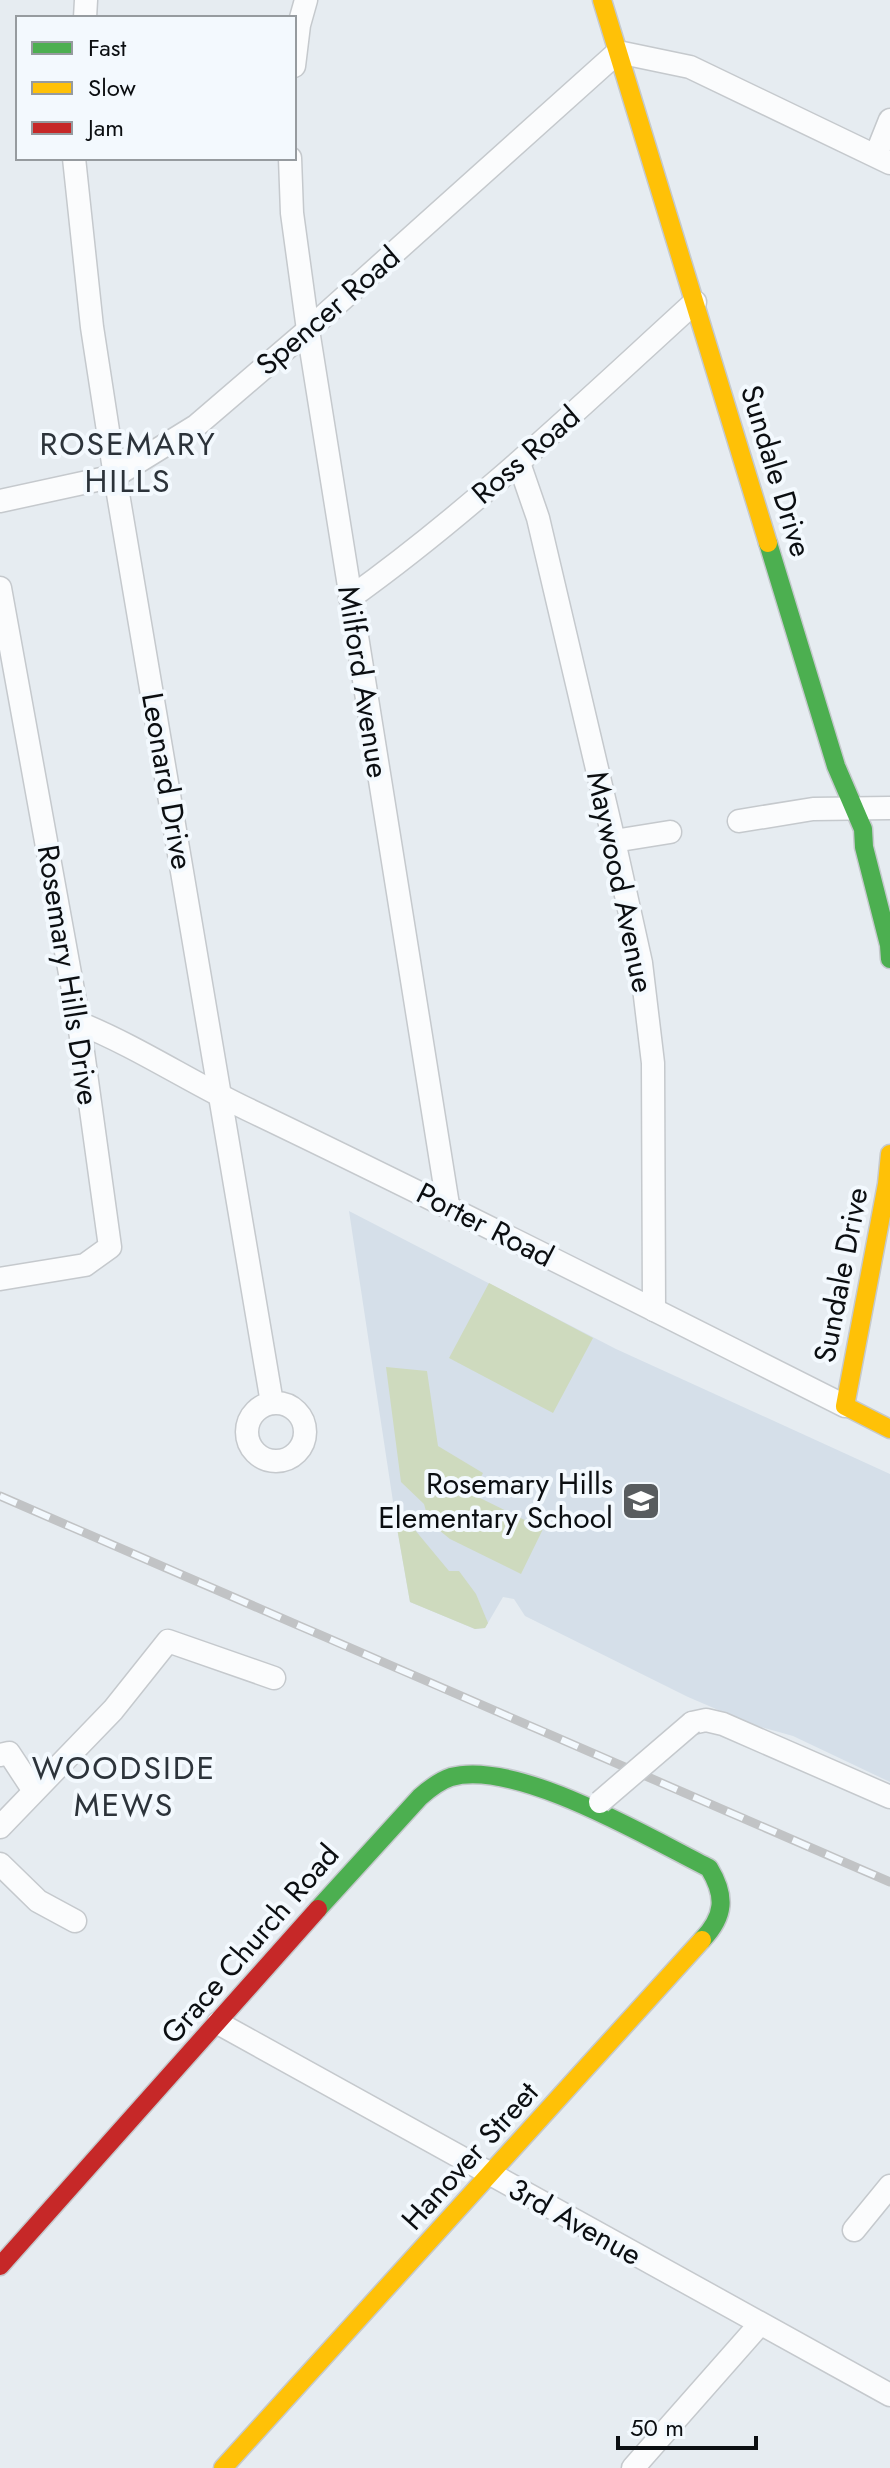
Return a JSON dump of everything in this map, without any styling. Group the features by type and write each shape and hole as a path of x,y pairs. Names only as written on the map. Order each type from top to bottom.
{"street":[{"path":"296,50 306,0"},
{"name":"Sundale Drive","path":"602,0 836,766 863,829 864,847 890,959"},
{"path":"618,52 690,67 883,159 890,120"},
{"name":"Spencer Road","path":"0,501 115,476 196,426 308,330 618,52"},
{"name":"Leonard Drive","path":"74,160 92,327 115,476 272,1403"},
{"name":"Milford Avenue","path":"290,160 292,213 308,330 448,1205"},
{"name":"Ross Road","path":"350,598 403,560 519,463 695,302"},
{"name":"Maywood Avenue","path":"519,463 538,518 641,963 653,1063 654,1310"},
{"name":"Rosemary Hills Drive","path":"0,588 79,1023 110,1247 85,1265 0,1279"},
{"path":"739,821 813,809 890,808"},
{"path":"614,841 670,832"},
{"name":"Porter Road","path":"79,1023 111,1035 221,1096 448,1205 890,1429"},
{"name":"Sundale Drive","path":"845,1406 890,1154"},
{"path":"0,1827 113,1710 168,1641 274,1678"},
{"path":"595,1806 692,1723 706,1720 723,1724 890,1797"},
{"path":"0,1755 9,1753 34,1791"},
{"name":"Grace Church Road","path":"0,2266 403,1813 428,1789 455,1776 506,1778 595,1806 709,1868"},
{"path":"0,1864 38,1901 75,1921"},
{"name":"Hanover Street","path":"223,2468 710,1932 722,1910 723,1899 721,1885 709,1868"},
{"name":"3rd Avenue","path":"218,2023 890,2395"},
{"path":"854,2230 890,2186"},
{"path":"633,2468 760,2324"}],"shaded area":[{"name":"Rosemary Hills Elementary School","path":"349,1211 616,1349 890,1474 890,1782 793,1736 751,1724 688,1697 525,1616 514,1599 503,1597 485,1628 475,1629 410,1602"}],"green space":[{"path":"489,1283 593,1338 553,1413 449,1358"},
{"path":"386,1367 427,1371 438,1446 483,1473 472,1494 543,1529 521,1574 450,1539 429,1522 424,1504 401,1482"},
{"path":"405,1518 449,1571 459,1571 476,1594 488,1623 485,1628 475,1629 410,1602 397,1528"}],"railway":[{"path":"0,1496 890,1882"}],"traffic: fast":[{"path":"768,543 836,766 863,829 864,847 890,959"},
{"path":"318,1909 423,1794 451,1777 479,1775 511,1779 582,1804 709,1868 718,1888 720,1906 715,1923 702,1940"}],"traffic: slow":[{"path":"602,0 768,543"},
{"path":"890,1154 845,1406 890,1429"},
{"path":"223,2468 702,1940"}],"traffic: jam":[{"path":"0,2266 318,1909"}],"place":[{"name":"Rosemary Hills Elementary School","path":"641,1501"}],"district":[{"name":"ROSEMARY HILLS","path":"128,462"},
{"name":"WOODSIDE MEWS","path":"124,1786"}]}
